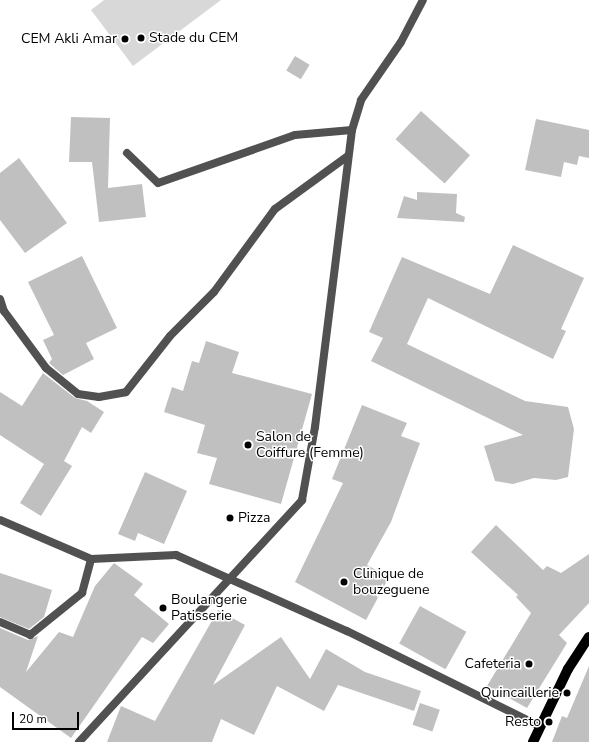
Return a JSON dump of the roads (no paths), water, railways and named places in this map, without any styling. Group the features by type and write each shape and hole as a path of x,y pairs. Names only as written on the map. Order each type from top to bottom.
{"main road":[{"path":"533,742 539,726 589,636"}],"street":[{"path":"79,742 302,500 347,187 348,156 352,130 361,100 401,42 423,0"},
{"path":"127,153 158,183 295,135 352,130"},
{"path":"0,299 4,311 46,368 78,394 99,397 126,392 170,336 214,292 275,209 348,156"},
{"path":"0,520 91,559 176,555 231,576 539,726"},
{"path":"0,622 30,635 82,593 91,559"}],"place":[{"name":"Stade du CEM","path":"141,38"},
{"name":"CEM Akli Amar","path":"125,39"},
{"name":"Salon de Coiffure (Femme)","path":"248,445"},
{"name":"Pizza","path":"230,518"},
{"name":"Clinique de bouzeguene","path":"344,582"},
{"name":"Boulangerie Patisserie","path":"163,608"},
{"name":"Cafeteria","path":"529,664"},
{"name":"Quincaillerie","path":"567,693"},
{"name":"Resto","path":"549,722"}]}
